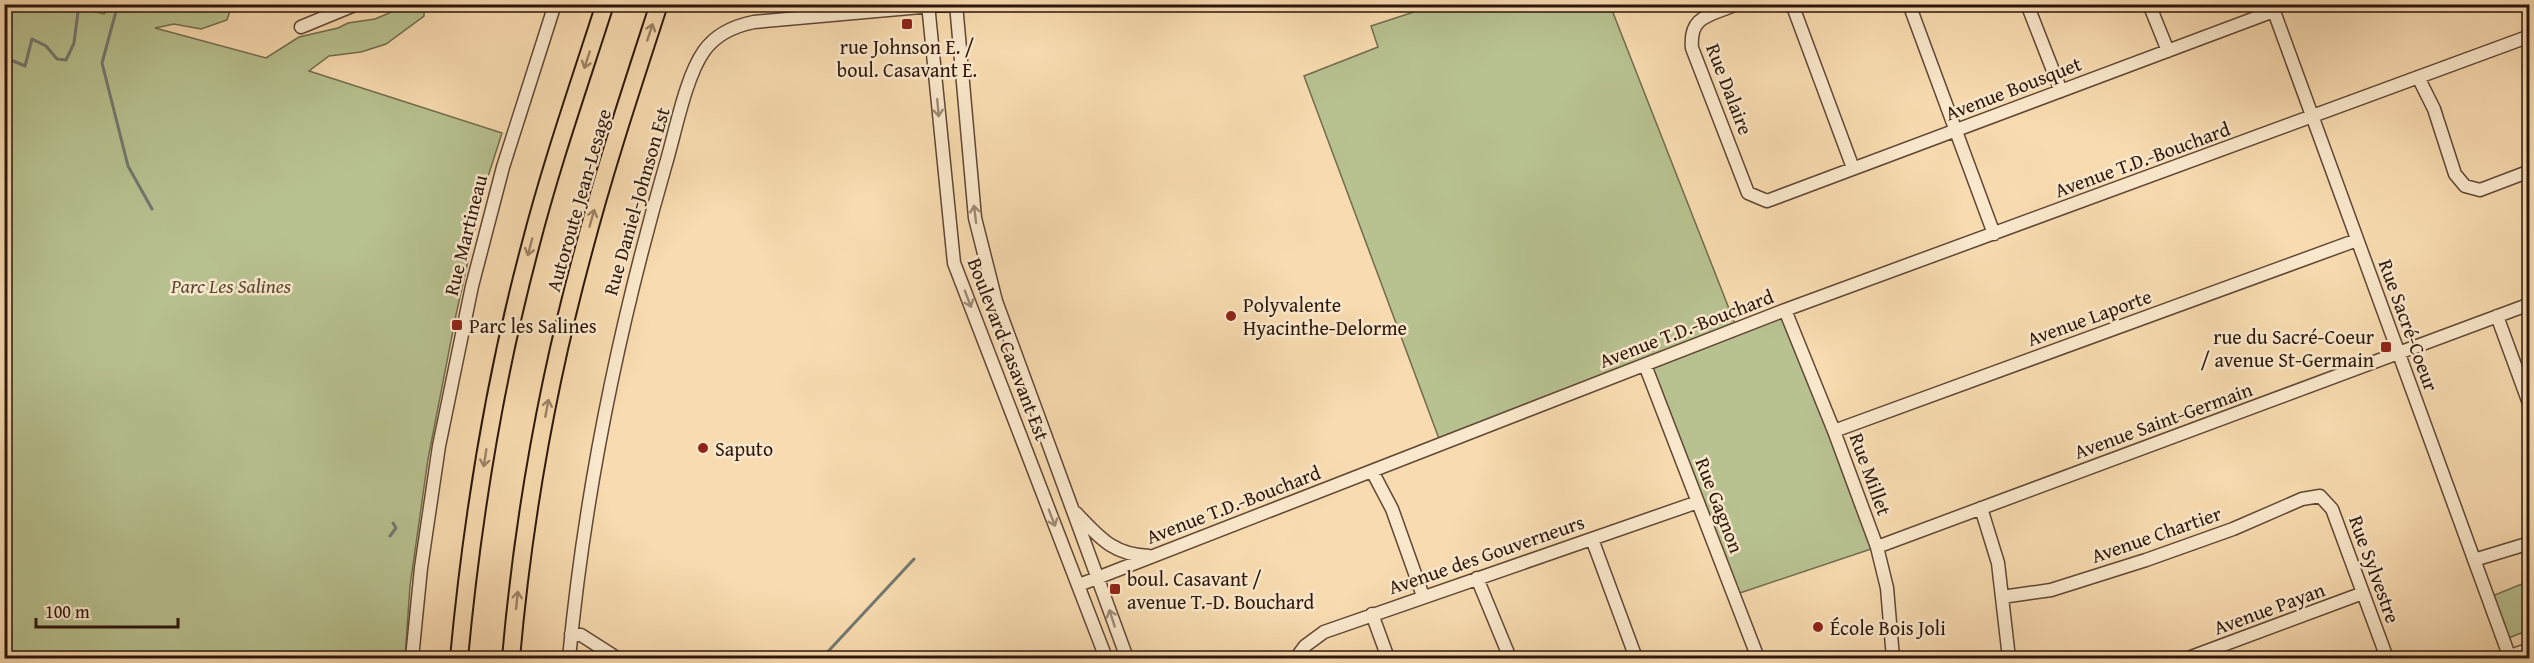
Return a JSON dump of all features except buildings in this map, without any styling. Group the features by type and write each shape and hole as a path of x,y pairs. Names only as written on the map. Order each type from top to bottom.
{"highway":[{"name":"Autoroute Jean-Lesage","path":"459,658 479,493 507,342 545,192 605,4"},
{"name":"Autoroute Jean-Lesage","path":"511,658 529,509 560,345 601,186 659,4"}],"street":[{"path":"301,27 357,4"},
{"name":"Rue Martineau","path":"411,658 436,466 470,296 499,178 555,4"},
{"name":"Rue Daniel-Johnson Est","path":"569,658 588,500 612,370 657,194 690,82 700,58 718,37 746,23 956,4"},
{"name":"Boulevard Casavant Est","path":"956,4 975,218 996,301 1127,658"},
{"name":"Rue Dalaire","path":"1737,4 1698,21 1690,32 1692,48 1748,193 1767,201"},
{"path":"1792,4 1853,168"},
{"path":"1909,4 1994,234"},
{"path":"2026,4 2061,91"},
{"path":"2149,4 2168,51"},
{"name":"Boulevard Casavant Est","path":"928,6 954,263 1106,658"},
{"name":"Avenue Bousquet","path":"1767,201 2168,51 2272,8"},
{"name":"Rue Sacré-Coeur","path":"2272,8 2508,658"},
{"name":"Avenue T.D.-Bouchard","path":"1079,585 1785,310 2312,118 2529,36"},
{"path":"2418,77 2434,110 2455,174 2465,186 2480,190 2529,171"},
{"name":"Avenue Laporte","path":"1834,431 2357,240"},
{"name":"Avenue Saint-Germain","path":"1877,547 2529,304"},
{"name":"Rue Millet","path":"1785,310 1834,431 1877,547 1887,588 1893,658"},
{"path":"2497,316 2529,406"},
{"name":"Rue Gagnon","path":"1645,365 1758,658"},
{"path":"1372,471 1392,509 1423,596"},
{"name":"Rue Sylvestre","path":"2320,496 2332,509 2387,658"},
{"name":"Avenue Chartier","path":"2002,597 2051,590 2146,560 2233,529 2302,499 2320,496"},
{"name":"Avenue des Gouverneurs","path":"1296,658 1305,646 1324,632 1698,502"},
{"path":"1071,508 1106,544 1126,553 1153,556"},
{"path":"1981,508 1998,563 2008,658"},
{"path":"1592,539 1636,658"},
{"path":"2474,560 2529,543"},
{"path":"1476,578 1510,658"},
{"name":"Avenue Payan","path":"2188,658 2363,593"},
{"path":"1372,614 1388,658"},
{"path":"571,634 581,635 617,658"},
{"path":"2508,658 2529,649"}],"green space":[{"name":"Parc Les Salines","path":"4,5 68,5 104,14 112,5 232,5 227,20 201,29 174,24 155,28 266,58 299,37 338,28 348,23 375,19 408,5 424,5 424,16 386,44 361,52 329,56 309,71 502,133 484,189 456,315 428,459 410,586 405,658 5,658"},
{"path":"1435,5 1610,5 1737,329 1785,310 1877,547 1734,595 1644,365 1441,444 1304,76 1378,47 1371,26"},
{"path":"2529,581 2529,630 2506,639 2490,597"}],"waterway":[{"path":"4,57 25,66 32,39 46,46 57,59 66,60 74,43 78,12 86,4"},
{"path":"118,4 102,63 128,166 152,209"},
{"path":"390,536 396,528 393,523"},
{"path":"822,658 914,559"}],"place":[{"name":"rue Johnson E. / boul. Casavant E.","path":"907,24"},
{"name":"Polyvalente Hyacinthe-Delorme","path":"1231,316"},
{"name":"Parc les Salines","path":"457,325"},
{"name":"rue du Sacré-Coeur / avenue St-Germain","path":"2386,347"},
{"name":"Saputo","path":"703,448"},
{"name":"boul. Casavant / avenue T.-D. Bouchard","path":"1115,589"},
{"name":"École Bois Joli","path":"1818,627"}]}
